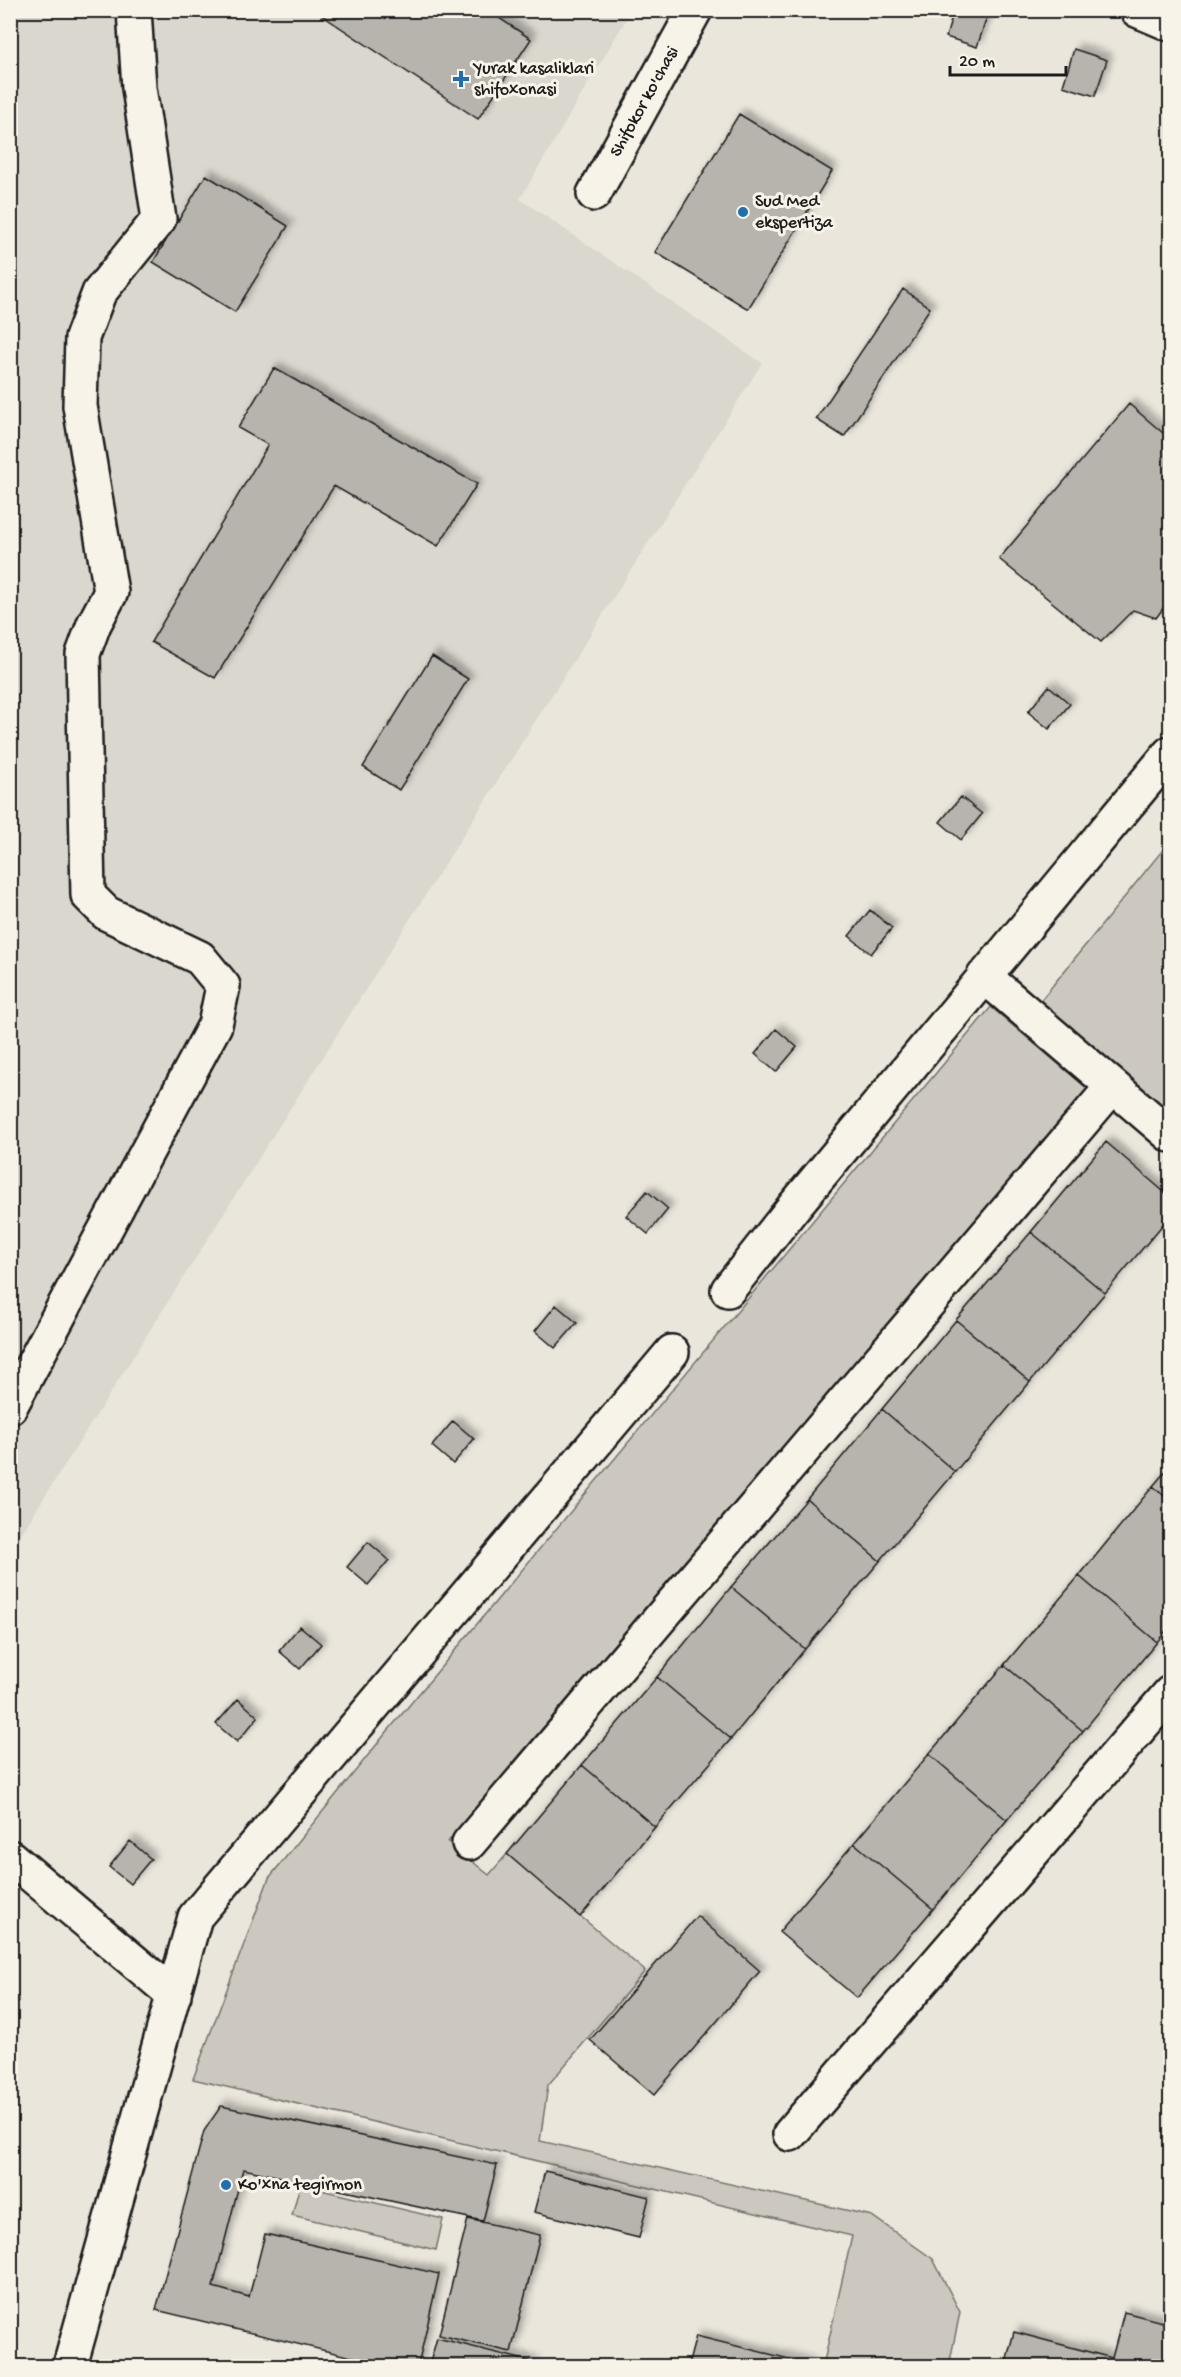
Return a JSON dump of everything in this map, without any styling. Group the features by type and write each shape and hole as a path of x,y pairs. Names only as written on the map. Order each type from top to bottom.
{"street":[{"path":"10,1407 215,1025 222,986 200,958 106,913 88,895 82,654 94,624 111,592 80,406 82,338 99,293 159,219 139,88 134,10"},
{"name":"Shifokor ko'chasi","path":"594,194 695,10"},
{"path":"1137,10 1170,24"},
{"path":"728,1290 984,976 1170,753"},
{"path":"984,976 1170,1135"},
{"path":"469,1843 1112,1087"},
{"path":"69,2367 195,1917 672,1352"},
{"path":"790,2134 1170,1694"},
{"path":"10,1857 174,1995"}],"shaded area":[{"path":"11,11 631,11 520,199 762,363 11,1550"},
{"path":"1170,841 1170,1115 1036,1006"},
{"path":"991,1007 1088,1089 448,1842 489,1875 507,1854 645,1971 548,2085 540,2141 872,2216 933,2259 960,2312 949,2366 823,2366 852,2236 193,2079 269,1878 382,1738"},
{"path":"300,2185 443,2219 436,2250 292,2215"}],"building":[{"name":"Yurak kasaliklari shifoxonasi","path":"314,10 487,10 531,39 478,119"},
{"path":"954,10 989,11 977,47 946,37"},
{"path":"1074,49 1107,60 1095,96 1063,86"},
{"name":"Sud Med ekspertiza","path":"739,114 832,171 748,309 655,252"},
{"path":"206,175 288,226 235,312 153,262"},
{"path":"903,289 930,308 844,437 816,419"},
{"path":"274,368 477,484 438,546 334,486 215,678 151,642 268,445 238,428"},
{"path":"1129,404 1170,439 1170,599 1156,618 1133,610 1101,642 999,559"},
{"path":"432,656 468,679 399,790 363,767"},
{"path":"1049,686 1070,704 1049,729 1028,712"},
{"path":"961,797 982,814 961,840 940,822"},
{"path":"870,910 892,928 871,954 849,936"},
{"path":"776,1029 797,1047 776,1072 755,1054"},
{"path":"1106,1142 1170,1197 1170,1216 1105,1293 1031,1232"},
{"path":"647,1191 668,1209 648,1234 626,1216"},
{"path":"1031,1232 1105,1293 1030,1382 956,1320"},
{"path":"556,1305 577,1323 555,1348 535,1331"},
{"path":"956,1320 1030,1382 955,1472 882,1409"},
{"path":"882,1409 955,1472 880,1561 807,1499"},
{"path":"453,1421 474,1439 453,1464 432,1446"},
{"path":"1170,1466 1170,1501 1153,1486"},
{"path":"1153,1486 1170,1501 1170,1626 1157,1642 1079,1576"},
{"path":"807,1499 880,1561 805,1649 731,1587"},
{"path":"368,1542 389,1560 368,1585 347,1567"},
{"path":"1079,1576 1157,1642 1083,1731 1004,1665"},
{"path":"731,1587 805,1649 731,1739 657,1677"},
{"path":"300,1626 321,1644 300,1669 279,1651"},
{"path":"1004,1665 1083,1731 1007,1820 929,1754"},
{"path":"657,1677 731,1739 655,1827 582,1765"},
{"path":"238,1699 258,1717 237,1742 216,1724"},
{"path":"929,1754 1007,1820 933,1909 854,1843"},
{"path":"582,1765 655,1827 580,1917 507,1854"},
{"path":"130,1841 151,1859 130,1884 109,1867"},
{"path":"854,1843 933,1909 857,1998 779,1932"},
{"path":"697,1916 760,1971 654,2095 590,2040"},
{"path":"221,2106 497,2165 483,2221 243,2169 213,2287 249,2297 265,2234 439,2274 418,2366 389,2366 156,2310 204,2131"},
{"path":"545,2171 649,2197 639,2238 534,2212"},
{"path":"468,2219 540,2235 511,2352 439,2335"},
{"path":"1124,2312 1170,2324 1170,2366 1005,2366 1014,2332 1112,2358"},
{"path":"696,2336 810,2364 809,2366 688,2366"},
{"path":"437,2338 533,2362 532,2366 429,2366"}],"place":[{"name":"Yurak kasaliklari shifoxonasi","path":"461,79"},
{"name":"Sud Med ekspertiza","path":"743,212"},
{"name":"Ko'xna tegirmon","path":"226,2185"}]}
